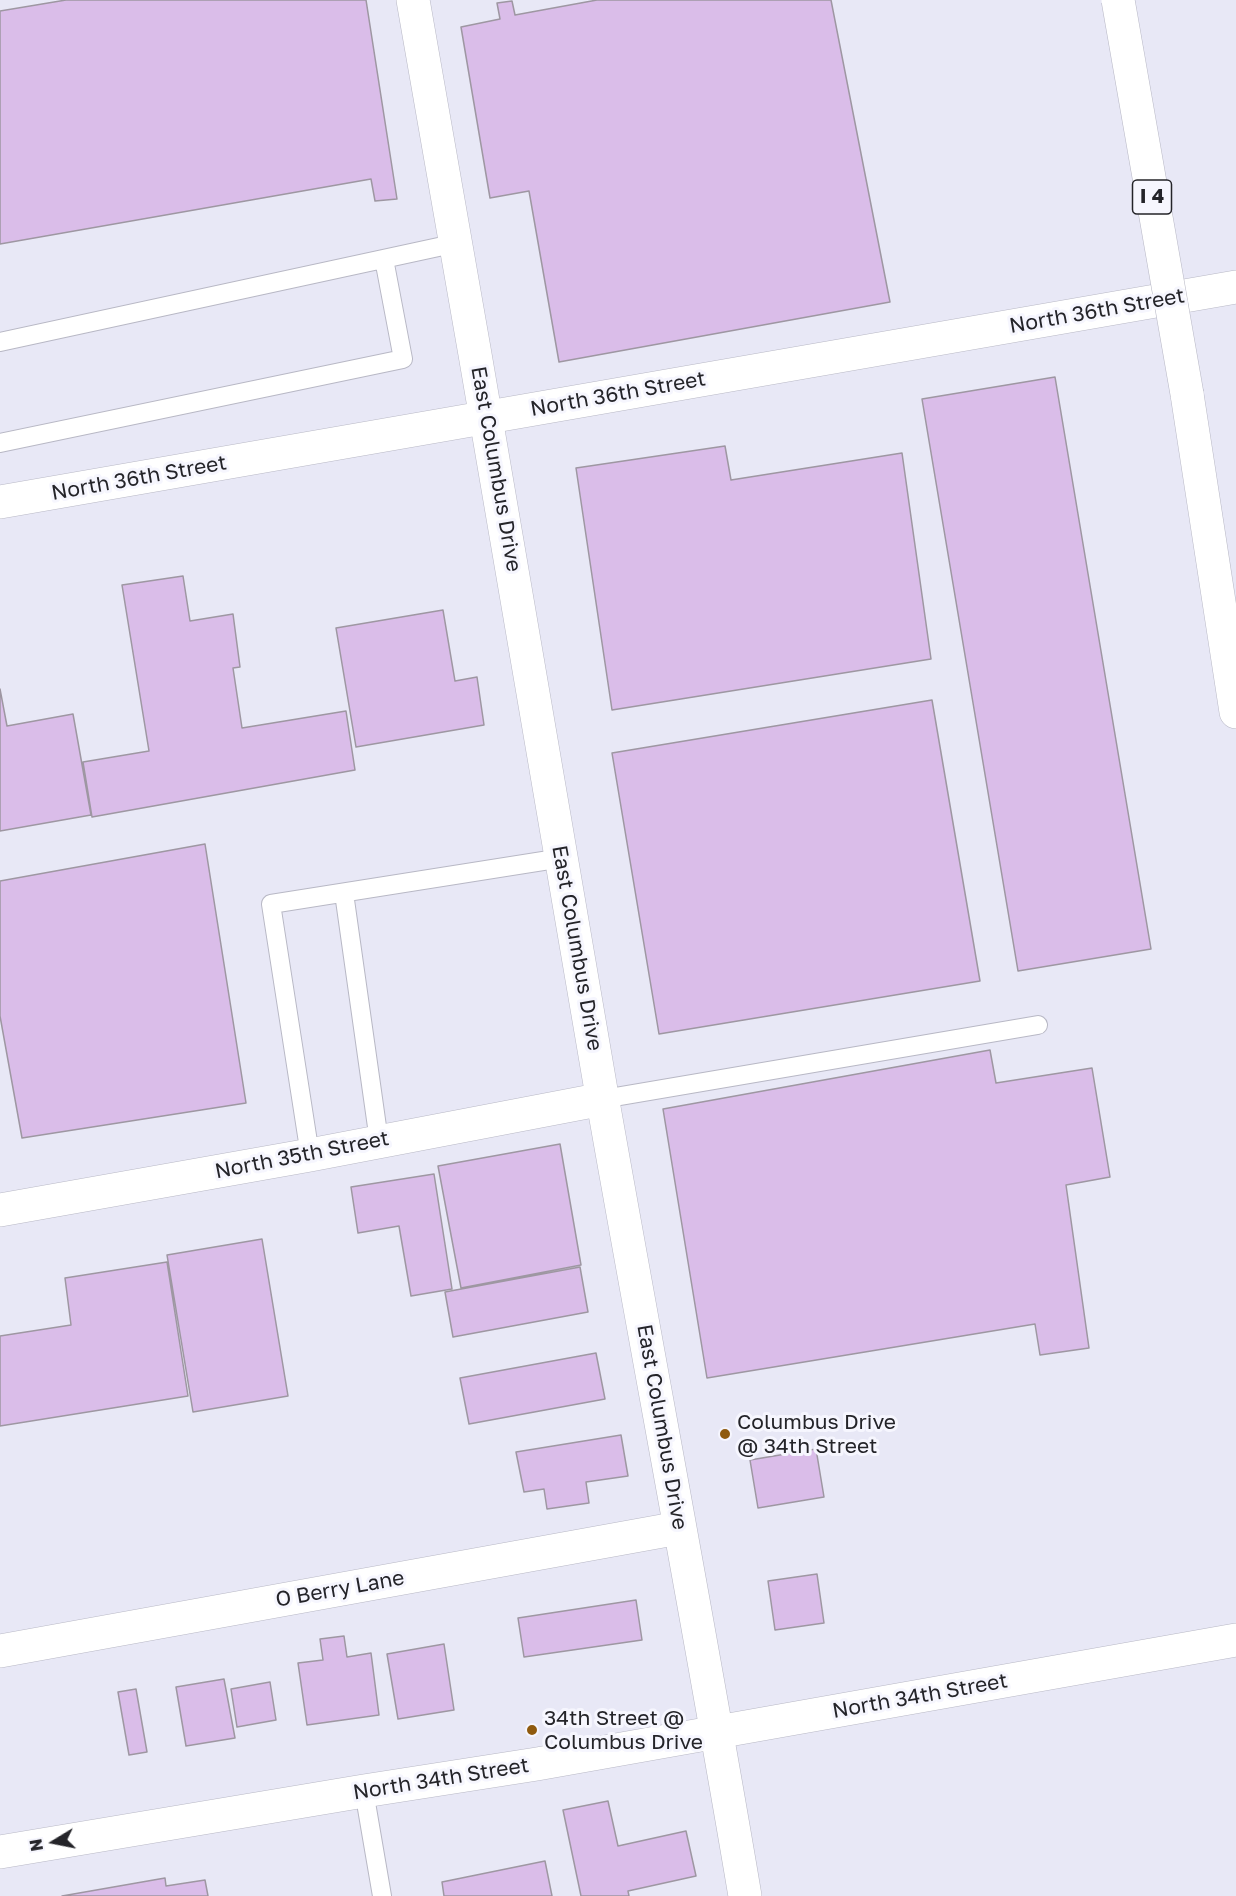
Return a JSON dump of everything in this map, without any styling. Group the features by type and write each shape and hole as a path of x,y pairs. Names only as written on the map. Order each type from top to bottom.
{"main road":[{"name":"East Columbus Drive","path":"413,0 457,243 603,1099 745,1896"},
{"name":"I 4","path":"1118,0 1187,394 1236,712"},
{"name":"North 36th Street","path":"0,502 1236,287"},
{"path":"1187,394 1236,615"},
{"name":"North 35th Street","path":"0,1210 310,1155 603,1099"},
{"name":"O Berry Lane","path":"0,1652 680,1528"},
{"name":"North 34th Street","path":"0,1851 537,1764 1236,1640"}],"lane":[{"path":"0,342 457,243"},
{"path":"0,442 403,359 384,259"},
{"path":"310,1155 271,904 562,858"},
{"path":"344,893 379,1141"},
{"path":"603,1099 1038,1025"},
{"path":"364,1791 382,1896"}],"building":[{"path":"66,0 366,0 397,199 375,201 371,179 0,244 0,11"},
{"path":"597,0 831,0 890,302 559,362 529,191 490,198 461,27 500,19 497,3 512,1 515,15"},
{"path":"1055,377 1151,949 1018,971 922,399"},
{"path":"725,446 731,480 902,453 931,659 612,710 576,468"},
{"path":"183,576 190,621 233,614 240,667 233,668 242,728 346,711 355,770 92,817 83,762 149,751 122,585"},
{"path":"443,610 455,681 477,677 484,725 356,747 336,628"},
{"path":"0,689 7,726 73,714 91,815 0,831"},
{"path":"932,700 980,981 659,1034 612,753"},
{"path":"205,844 246,1103 22,1138 0,1016 0,881"},
{"path":"990,1050 996,1083 1092,1068 1110,1177 1066,1185 1089,1348 1040,1355 1035,1324 707,1378 663,1109"},
{"path":"560,1144 581,1265 461,1288 438,1166"},
{"path":"434,1174 452,1289 411,1296 399,1226 358,1233 351,1187"},
{"path":"262,1239 288,1396 193,1412 167,1255"},
{"path":"167,1262 188,1396 0,1426 0,1336 71,1325 65,1278"},
{"path":"580,1267 588,1312 453,1337 445,1292"},
{"path":"596,1353 605,1399 469,1424 460,1378"},
{"path":"621,1435 628,1476 586,1482 589,1503 547,1509 544,1489 524,1492 516,1452"},
{"path":"816,1449 824,1497 758,1508 750,1460"},
{"path":"817,1574 824,1623 775,1630 768,1581"},
{"path":"636,1600 642,1640 524,1657 518,1618"},
{"path":"344,1636 347,1657 371,1653 379,1715 307,1725 298,1663 323,1660 320,1639"},
{"path":"444,1644 454,1710 398,1719 387,1654"},
{"path":"224,1679 235,1738 186,1746 176,1687"},
{"path":"270,1682 276,1720 237,1727 231,1689"},
{"path":"136,1689 147,1752 129,1755 118,1692"},
{"path":"608,1801 618,1846 686,1831 696,1876 628,1891 629,1896 581,1896 563,1810"},
{"path":"545,1861 552,1896 444,1896 442,1882"},
{"path":"165,1878 166,1886 205,1880 208,1896 62,1896"}],"place":[{"name":"Columbus Drive @ 34th Street","path":"725,1434"},
{"name":"34th Street @ Columbus Drive","path":"532,1730"}]}
